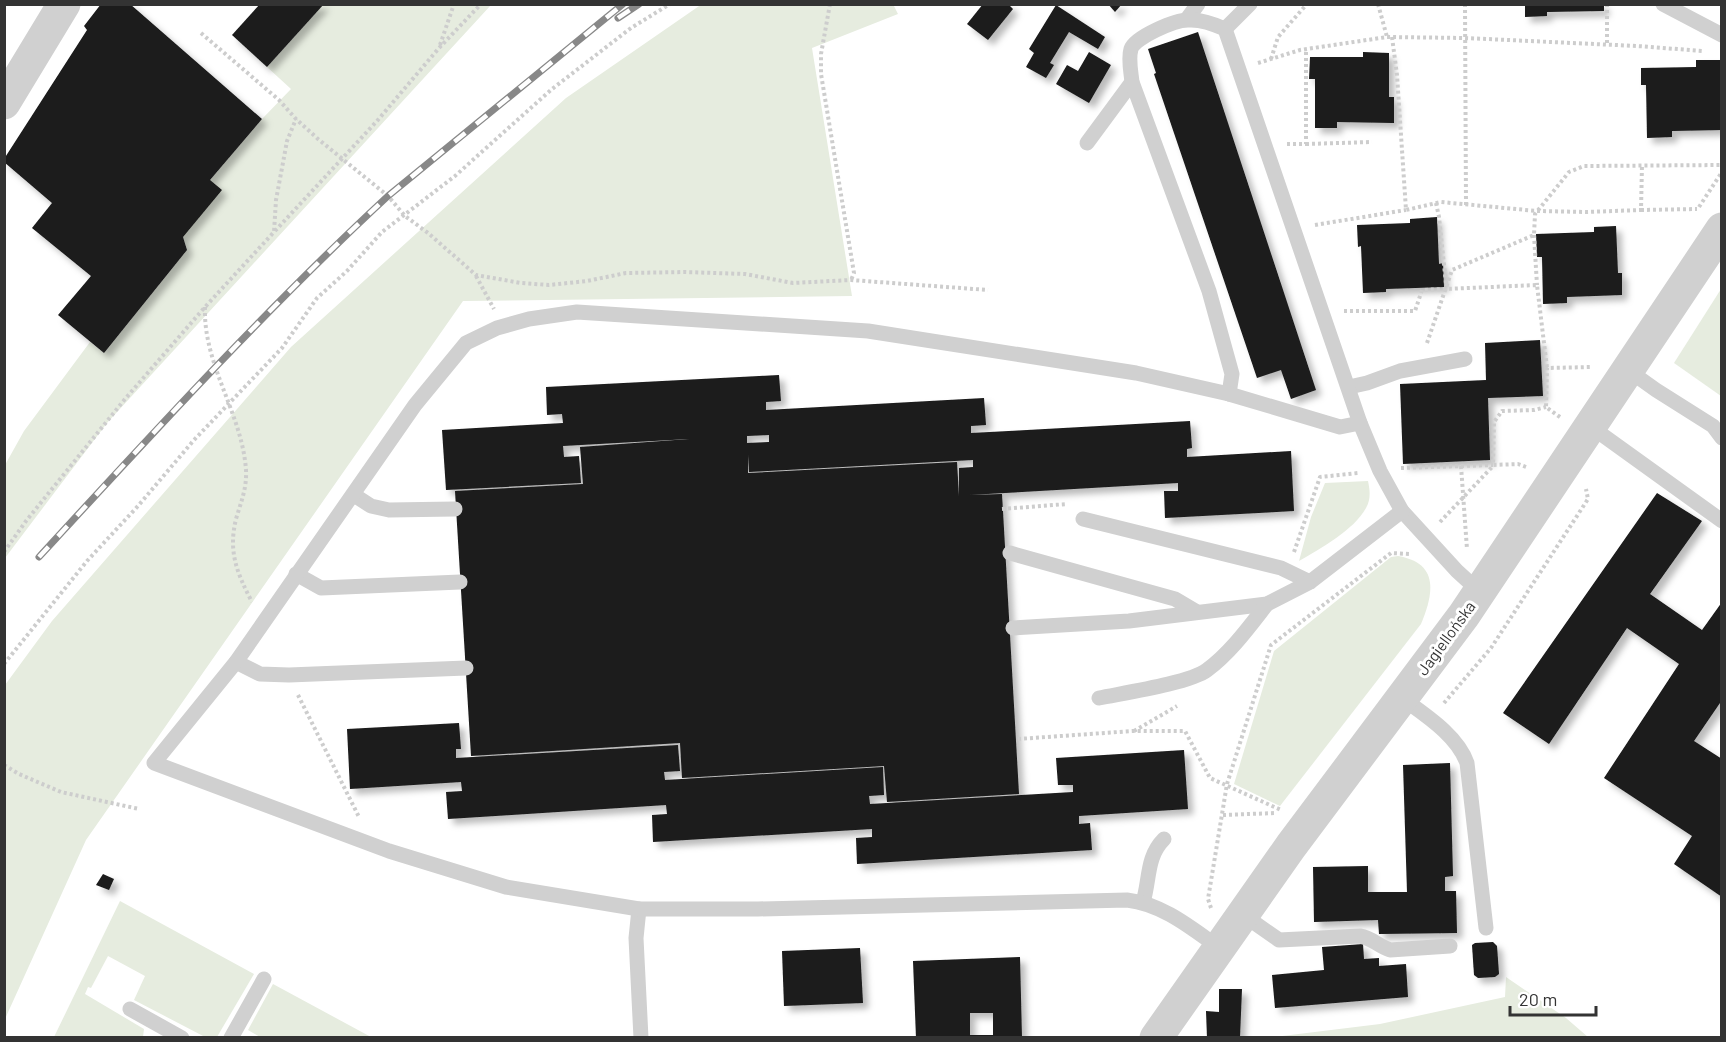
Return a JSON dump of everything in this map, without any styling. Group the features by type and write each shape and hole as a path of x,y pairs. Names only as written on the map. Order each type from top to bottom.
{"street":[{"path":"4,103 64,4"},
{"name":"Jagiellońska","path":"1156,1038 1218,947 1227,914 1402,698 1480,592 1628,370 1709,219"}],"lane":[{"path":"1187,20 1198,4"},
{"path":"1225,29 1250,4"},
{"path":"1663,4 1722,35"},
{"path":"1229,394 1232,375 1209,291 1132,82 1130,62 1132,47 1140,39 1163,27 1187,20 1210,23 1225,29 1360,423 1380,471 1402,511 1457,571 1480,592"},
{"path":"1088,143 1132,82"},
{"path":"1218,947 1165,911 1143,902 1127,900 758,909 639,909 506,887 390,851 154,763 236,662 415,405 466,343 497,328 529,319 577,312 868,331 1136,373 1229,394 1340,427 1360,423"},
{"path":"1349,387 1426,365 1465,359"},
{"path":"1628,370 1713,426 1722,438"},
{"path":"1590,426 1722,521"},
{"path":"354,495 371,506 389,510 455,509"},
{"path":"1013,628 1129,621 1267,604 1310,582 1402,511"},
{"path":"1080,513 1281,568 1310,582"},
{"path":"1010,553 1175,599 1197,612"},
{"path":"296,574 321,588 460,582"},
{"path":"1099,698 1186,678 1206,671 1238,641 1267,604"},
{"path":"236,662 260,674 289,675 465,668"},
{"path":"1402,698 1456,743 1465,757 1486,928"},
{"path":"1143,902 1155,848 1164,839"},
{"path":"639,909 636,938 641,1038"},
{"path":"1227,914 1279,940 1360,936 1370,938 1382,948 1390,950 1450,946"},
{"path":"231,1038 264,979"},
{"path":"130,1009 182,1038"}],"path":[{"path":"439,48 454,4"},
{"path":"4,552 26,521 124,399 481,4"},
{"path":"4,664 87,561 194,440 282,348 317,298 347,271 381,232 405,216 463,168 552,88 631,28 670,4"},
{"path":"830,4 821,54 821,74 854,273 851,280"},
{"path":"1271,59 1278,37 1307,4"},
{"path":"1378,4 1389,37 1397,75 1406,210"},
{"path":"1465,4 1466,205"},
{"path":"1607,4 1607,44"},
{"path":"201,33 279,100 296,119 388,196 405,216 476,275 494,307 497,328"},
{"path":"1239,68 1306,49 1389,37 1607,44 1711,52"},
{"path":"1306,49 1306,144"},
{"path":"274,232 276,200 287,141 296,119"},
{"path":"1286,144 1372,142"},
{"path":"1641,210 1642,165"},
{"path":"1546,407 1548,368 1537,285 1534,235 1537,211 1569,172 1584,166 1722,165"},
{"path":"1436,203 1446,288"},
{"path":"1313,226 1436,203 1537,211 1641,210 1709,219"},
{"path":"1426,365 1425,349 1452,270 1534,235"},
{"path":"476,275 511,282 549,285 587,281 626,273 686,272 745,274 793,283 851,280 988,290"},
{"path":"1342,312 1415,310 1422,290 1537,285"},
{"path":"205,307 208,346 241,440 246,471 245,495 232,543 233,560 243,586 263,624"},
{"path":"1548,368 1592,367"},
{"path":"1436,527 1493,465 1494,422 1503,411 1534,410 1546,407 1560,417"},
{"path":"1292,557 1320,477 1461,466 1518,464 1526,467"},
{"path":"1461,466 1467,555"},
{"path":"1002,509 1066,504 1080,513"},
{"path":"1227,914 1208,899 1227,784 1271,645 1391,552 1405,552 1417,556"},
{"path":"289,675 359,818"},
{"path":"1018,739 1133,731 1185,731 1210,778 1286,812 1223,815"},
{"path":"4,765 61,792 139,809"}],"shaded area":[{"path":"702,4 893,4 898,14 812,48 852,296 463,301 86,840 5,1019 5,685 52,621 291,347 566,98"},
{"path":"323,5 491,5 107,423 5,558 5,465 24,431 90,342 104,353 187,250 183,237 210,180 291,89 267,67"},
{"path":"1721,289 1722,396 1674,363"},
{"path":"1368,481 1369,502 1361,516 1336,538 1299,561 1311,517 1325,483"},
{"path":"1398,556 1421,565 1427,572 1430,581 1429,601 1421,624 1280,806 1234,784 1274,651 1391,557"},
{"path":"120,901 254,974 217,1037 205,1037 134,1000 145,976 108,956 91,988 88,987 85,994 144,1029 143,1037 54,1037"},
{"path":"1506,977 1566,1018 1588,1037 1274,1037 1380,1024 1505,997"},
{"path":"273,984 371,1037 260,1037 248,1030"}],"building":[{"path":"101,4 130,4 262,119 210,180 222,190 183,237 187,250 104,353 58,315 91,276 32,228 52,203 4,162 87,30 84,26"},
{"path":"260,4 324,4 267,67 232,35"},
{"path":"983,4 1008,4 1013,9 988,40 967,24"},
{"path":"1108,4 1122,4 1115,12"},
{"path":"1525,4 1604,4 1604,11 1547,12 1547,16 1525,17"},
{"path":"1056,5 1105,37 1098,49 1069,32 1050,63 1054,65 1046,78 1026,67 1034,53 1029,49"},
{"path":"1198,32 1316,390 1291,399 1281,370 1257,378 1154,74 1156,73 1148,49"},
{"path":"1089,52 1111,65 1089,103 1056,84 1067,65 1078,71"},
{"path":"1363,52 1389,53 1389,97 1394,97 1394,123 1337,122 1337,128 1315,128 1315,79 1309,79 1310,57 1363,57"},
{"path":"1696,60 1720,60 1722,130 1672,131 1672,137 1647,138 1646,85 1641,85 1641,68 1696,67"},
{"path":"1437,217 1439,264 1443,263 1444,287 1386,289 1386,292 1363,293 1361,246 1358,247 1357,225 1410,223 1410,219"},
{"path":"1616,226 1618,273 1622,273 1622,295 1567,297 1567,303 1543,304 1542,257 1537,257 1536,234 1594,232 1594,227"},
{"path":"1540,340 1543,396 1488,398 1490,460 1403,464 1400,384 1486,380 1485,343"},
{"path":"779,375 781,401 766,402 766,410 984,398 986,425 971,426 971,433 1190,421 1192,448 1187,449 1187,457 1291,451 1294,511 1165,518 1164,491 1178,491 1178,483 969,495 1002,494 1019,794 887,802 884,766 682,778 680,743 471,756 455,491 583,484 580,447 689,439 563,446 564,457 579,456 581,483 446,490 442,430 563,423 562,414 547,415 546,387","holes":["769,435 769,442 747,443 747,436","748,455 749,472 973,460 973,467 959,468 959,496 957,462 748,473"]},
{"path":"1657,493 1702,521 1650,594 1702,630 1722,602 1722,700 1694,741 1722,759 1722,897 1674,864 1692,836 1604,778 1679,664 1627,628 1549,744 1503,713"},
{"path":"459,723 461,749 456,749 456,758 678,745 680,771 664,772 665,780 883,767 884,795 869,796 870,804 1073,792 1073,785 1058,785 1056,758 1184,750 1188,809 1079,816 1079,824 1090,823 1092,850 857,864 856,838 872,837 872,829 653,842 652,815 667,814 666,805 448,819 446,792 462,791 461,782 350,789 347,729"},
{"path":"1450,763 1453,876 1445,877 1445,891 1456,891 1457,933 1379,934 1378,920 1314,922 1313,867 1368,866 1368,892 1407,892 1403,765"},
{"path":"103,874 114,879 109,890 96,885"},
{"path":"1493,942 1497,946 1499,974 1495,977 1478,978 1474,975 1472,945"},
{"path":"1363,944 1364,959 1379,958 1379,966 1406,964 1408,997 1275,1008 1272,975 1324,970 1322,947"},
{"path":"860,948 863,1003 784,1006 782,951"},
{"path":"1020,957 1022,1038 916,1038 913,961","holes":["970,1013 993,1013 993,1035 970,1035"]},
{"path":"1219,989 1242,989 1240,1037 1207,1038 1206,1011 1219,1012"}],"railway":[{"path":"39,557 210,373 342,239 388,196 623,4"},
{"path":"618,18 639,4"}]}
